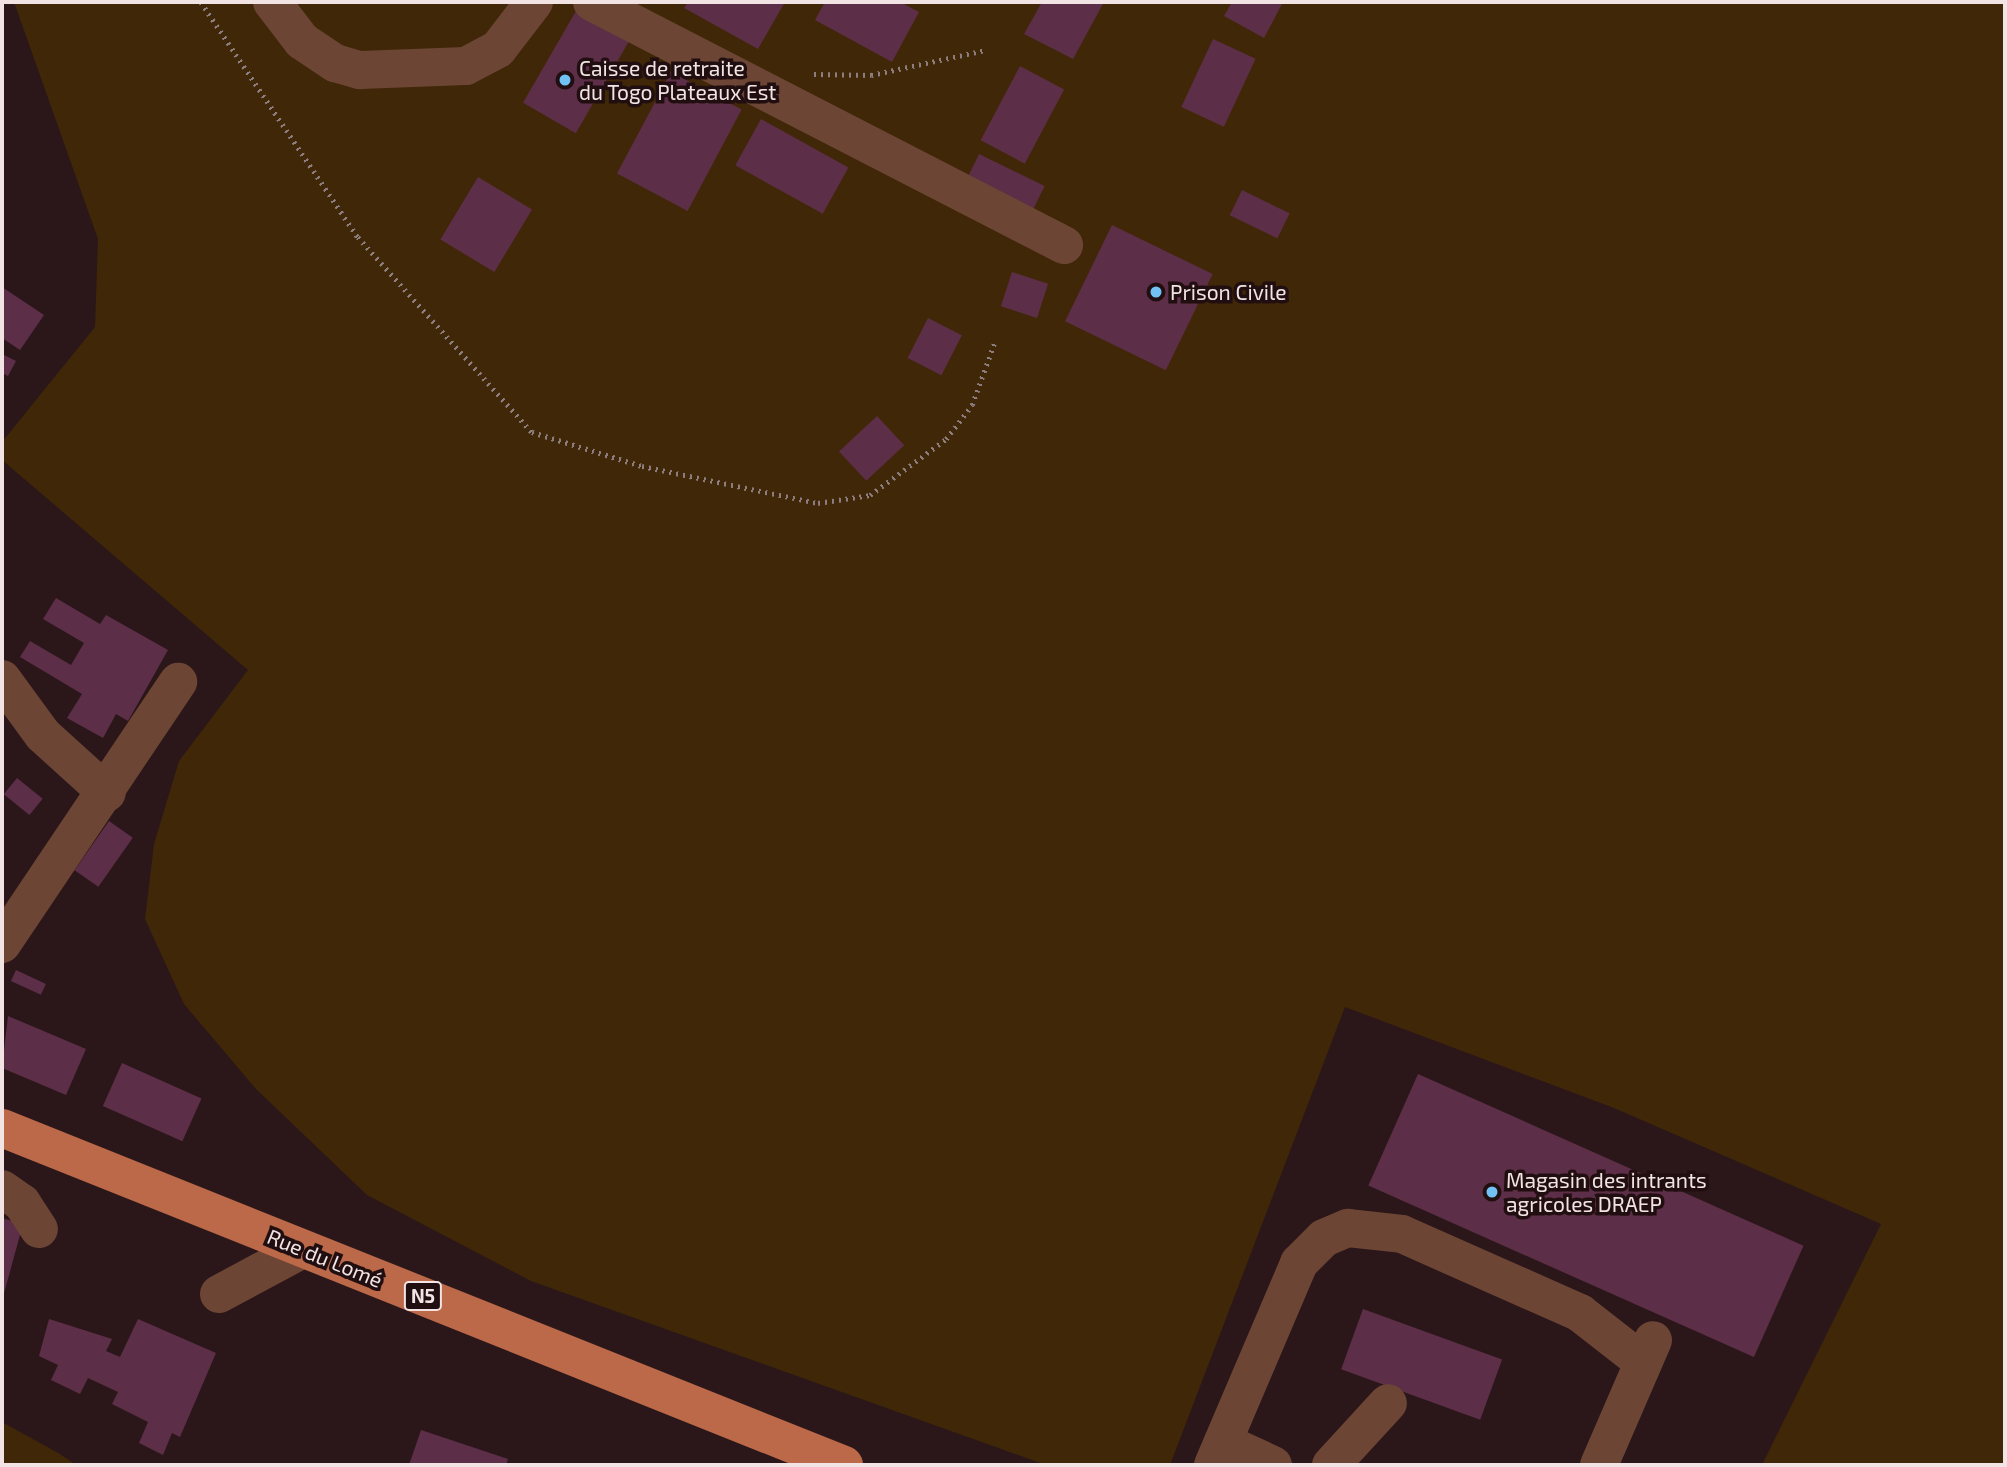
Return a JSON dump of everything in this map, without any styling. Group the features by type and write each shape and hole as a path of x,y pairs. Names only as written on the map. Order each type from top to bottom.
{"main road":[{"name":"Rue du Lomé","path":"2,1128 844,1465"}],"street":[{"path":"272,2 302,41 335,63 406,70 466,66 488,55 522,24 534,2"},
{"path":"592,2 1064,245"},
{"path":"2,944 72,834 107,793 177,682"},
{"path":"7,696 107,793"},
{"path":"2,1189 22,1203 39,1229"},
{"path":"1273,1465 1218,1453 1299,1263 1324,1238 1348,1228 1402,1234 1567,1307 1614,1335 1648,1350 1599,1465"},
{"path":"219,1294 303,1249"},
{"path":"1332,1465 1388,1403"}],"path":[{"path":"201,2 358,237 532,432 642,467 818,503 870,495 946,439 972,405 995,341"},
{"path":"809,74 871,75 986,50"}],"shaded area":[{"path":"14,2 2005,2 2005,1465 1762,1465 1881,1224 1614,1108 1345,1007 1170,1465 1046,1465 531,1281 367,1195 256,1089 184,1004 145,919 154,844 179,761 248,670 2,460 2,442 95,327 98,239"},
{"path":"2,1422 60,1454 76,1465 2,1465"}],"building":[{"path":"688,2 785,2 758,49 684,8"},
{"path":"825,2 900,2 919,12 892,62 815,20"},
{"path":"1042,2 1104,2 1073,59 1024,34"},
{"path":"1232,2 1283,2 1264,38 1224,16"},
{"path":"576,11 629,42 576,133 523,103"},
{"path":"1213,39 1256,59 1224,127 1181,107"},
{"path":"1020,66 1064,89 1025,164 981,140"},
{"path":"671,72 742,110 688,211 617,174"},
{"path":"761,119 848,167 823,214 735,165"},
{"path":"979,154 1045,186 1032,211 967,179"},
{"path":"478,177 532,209 494,272 440,240"},
{"path":"1242,190 1290,213 1277,238 1230,215"},
{"path":"1112,225 1213,274 1166,370 1065,321"},
{"path":"1012,272 1048,284 1037,318 1001,306"},
{"path":"2,287 44,315 20,350 2,338"},
{"path":"928,318 962,335 941,375 908,358"},
{"path":"2,354 16,361 8,376 2,373"},
{"path":"877,416 904,445 866,481 839,451"},
{"path":"56,598 100,624 106,615 168,650 128,721 116,714 103,738 67,718 82,694 20,657 30,641 71,665 84,643 43,619"},
{"path":"17,778 43,799 29,815 4,794"},
{"path":"109,821 133,838 98,887 75,870"},
{"path":"16,970 46,984 41,995 11,981"},
{"path":"8,1016 86,1049 66,1095 2,1068"},
{"path":"122,1063 201,1098 182,1141 103,1106"},
{"path":"1418,1074 1804,1246 1754,1357 1368,1185"},
{"path":"2,1218 23,1224 3,1297 2,1297"},
{"path":"1363,1309 1502,1360 1480,1420 1341,1369"},
{"path":"49,1319 112,1339 106,1351 120,1357 138,1319 216,1353 180,1437 172,1433 163,1455 139,1443 148,1422 112,1404 118,1392 88,1378 80,1394 51,1380 58,1365 39,1356"},
{"path":"421,1430 508,1459 506,1465 409,1465"}],"place":[{"name":"Caisse de retraite du Togo Plateaux Est","path":"565,80"},
{"name":"Prison Civile","path":"1156,292"},
{"name":"Magasin des intrants agricoles DRAEP","path":"1492,1192"}]}
